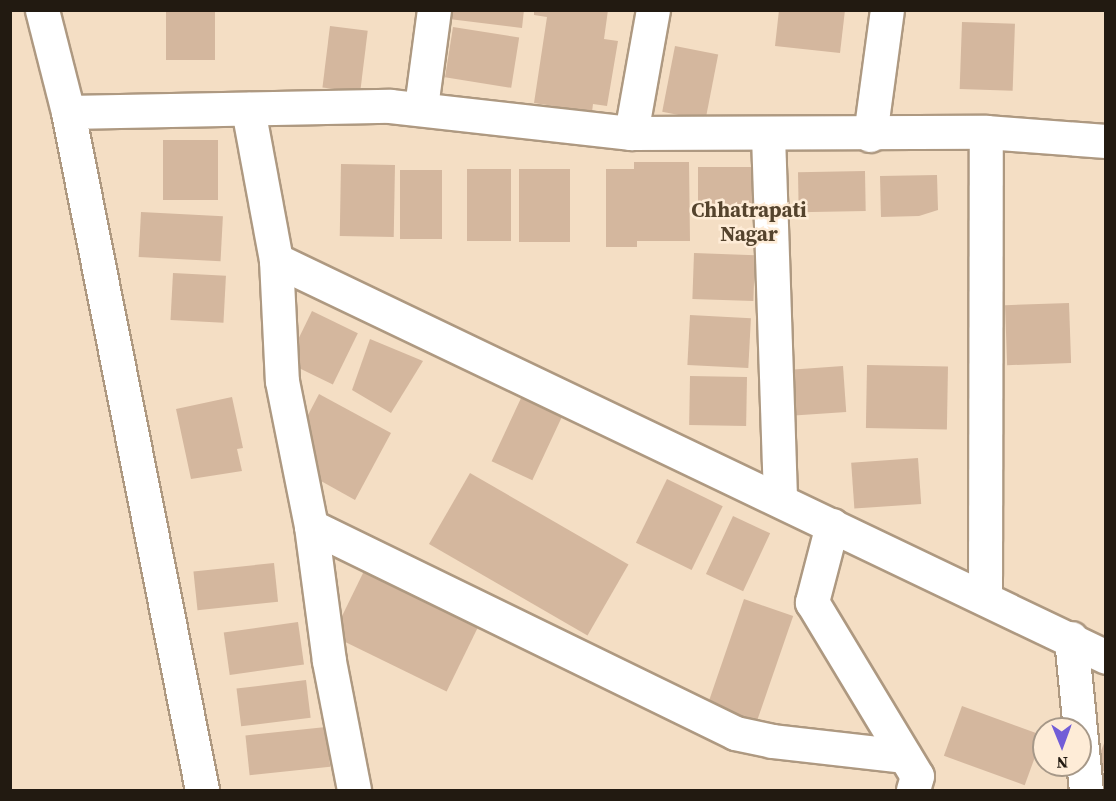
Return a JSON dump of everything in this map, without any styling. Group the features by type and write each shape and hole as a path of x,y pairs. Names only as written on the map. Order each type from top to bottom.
{"street":[{"path":"42,10 68,112 202,790"},
{"path":"421,107 434,10"},
{"path":"631,134 653,10"},
{"path":"870,135 886,10"},
{"path":"68,112 421,107 631,134 870,135 986,132 1106,141"},
{"path":"248,109 276,261 282,381 311,526 329,661 354,790"},
{"path":"985,597 986,132"},
{"path":"768,135 780,500"},
{"path":"276,261 1071,638 1106,657"},
{"path":"832,525 812,602 917,776 913,790"},
{"path":"311,526 735,733 772,741 904,756"},
{"path":"1071,638 1086,790"}],"building":[{"path":"166,10 215,10 215,60 166,60"},
{"path":"442,10 524,10 522,28 441,18"},
{"path":"534,10 608,10 604,39 618,41 607,106 593,104 592,112 534,103 547,17 534,15"},
{"path":"779,10 845,10 840,53 775,46"},
{"path":"962,22 1015,24 1013,91 960,89"},
{"path":"330,26 368,31 360,92 322,88"},
{"path":"453,27 519,37 511,88 445,77"},
{"path":"675,46 718,54 705,120 662,112"},
{"path":"163,140 218,140 218,200 163,200"},
{"path":"634,162 689,162 690,241 637,241 637,247 606,247 606,169 634,169"},
{"path":"341,164 395,165 394,237 340,236"},
{"path":"698,167 759,167 759,206 698,206"},
{"path":"467,169 511,169 511,241 467,241"},
{"path":"519,169 570,169 570,242 519,242"},
{"path":"400,170 442,170 442,239 400,239"},
{"path":"865,171 866,211 799,212 798,172"},
{"path":"937,175 938,210 919,216 881,217 880,176"},
{"path":"141,212 223,216 221,261 139,257"},
{"path":"694,253 755,255 753,301 692,299"},
{"path":"173,273 226,276 223,323 171,320"},
{"path":"1069,303 1071,363 1007,365 1005,305"},
{"path":"312,311 358,333 333,385 287,362"},
{"path":"690,315 751,318 748,368 687,365"},
{"path":"370,339 423,361 391,413 352,390"},
{"path":"867,365 948,366 947,429 866,428"},
{"path":"843,366 846,412 779,417 776,371"},
{"path":"690,376 747,377 746,426 689,425"},
{"path":"319,394 391,433 355,500 312,476 307,417"},
{"path":"522,396 563,415 532,480 492,461"},
{"path":"232,397 243,448 237,449 242,471 191,479 176,409"},
{"path":"918,458 921,504 854,509 851,463"},
{"path":"470,473 628,564 587,636 429,544"},
{"path":"667,479 723,506 692,570 636,543"},
{"path":"733,516 770,533 743,591 706,574"},
{"path":"274,563 278,602 198,610 193,571"},
{"path":"364,571 478,627 447,691 332,636"},
{"path":"744,599 793,616 757,722 708,705"},
{"path":"298,622 304,665 230,675 224,632"},
{"path":"306,680 311,718 241,726 237,689"},
{"path":"962,706 1032,731 1032,765 1025,785 944,756"},
{"path":"326,727 330,767 250,775 245,735"},
{"path":"1106,741 1106,772 1094,768"}],"district":[{"name":"Chhatrapati Nagar","path":"749,222"}]}
